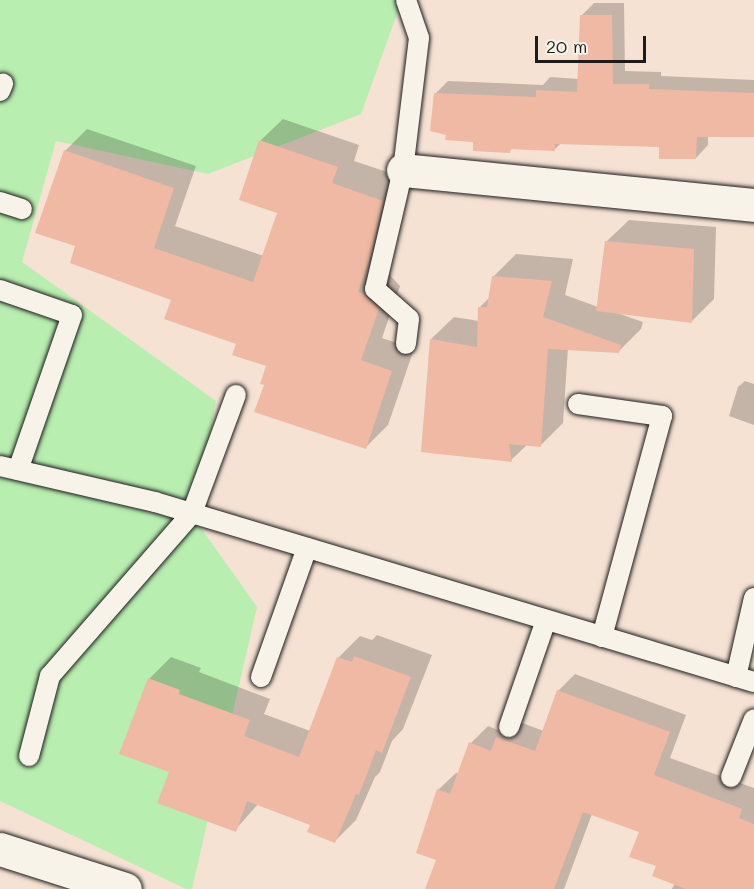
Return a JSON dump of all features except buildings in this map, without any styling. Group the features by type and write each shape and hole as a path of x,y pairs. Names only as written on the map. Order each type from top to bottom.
{"street":[{"path":"403,170 754,205"},
{"path":"0,849 125,889"}],"lane":[{"path":"406,0 419,38 403,170 375,289 409,320 406,344"},
{"path":"0,202 21,209"},
{"path":"0,290 72,315 9,468 155,502 745,680 754,598"},
{"path":"29,756 50,676 192,513 236,395"},
{"path":"578,404 662,416 602,637"},
{"path":"261,677 307,548"},
{"path":"509,727 546,620"},
{"path":"731,777 754,719"}],"green space":[{"path":"0,0 402,0 361,114 208,174 56,141 22,262 216,401 196,521 257,607 192,889 186,889 0,801"}]}
